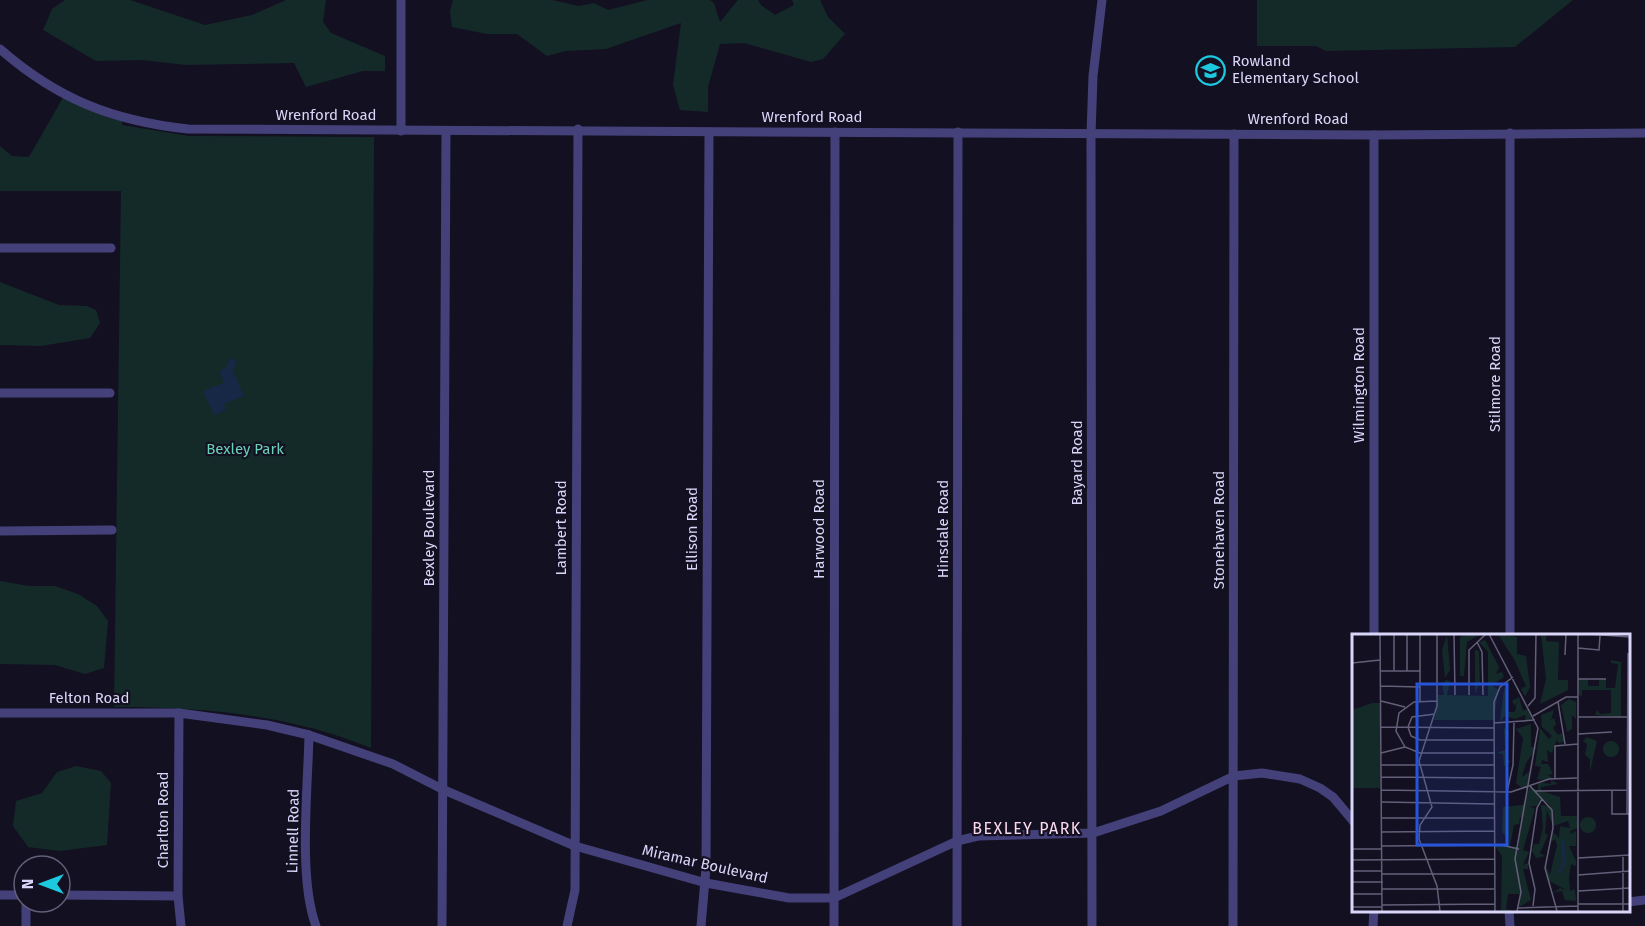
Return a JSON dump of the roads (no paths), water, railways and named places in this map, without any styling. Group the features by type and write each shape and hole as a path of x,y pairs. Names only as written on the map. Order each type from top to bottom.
{"street":[{"path":"401,0 401,131"},
{"path":"1092,0 1102,1"},
{"name":"Bayard Road","path":"1092,926 1091,134 1093,76 1102,1"},
{"name":"Wrenford Road","path":"0,49 31,76 74,99 117,117 157,126 188,129 401,131 578,129 709,132 1374,135 1645,133"},
{"name":"Lambert Road","path":"567,926 575,890 578,129"},
{"name":"Bexley Boulevard","path":"442,926 446,131"},
{"name":"Ellison Road","path":"701,926 706,883 709,132"},
{"name":"Harwood Road","path":"834,926 835,132"},
{"name":"Hinsdale Road","path":"957,926 958,132"},
{"name":"Stilmore Road","path":"1510,133 1510,634"},
{"name":"Stonehaven Road","path":"1233,926 1234,134"},
{"name":"Wilmington Road","path":"1374,135 1374,634"},
{"path":"0,248 111,248"},
{"path":"0,393 110,393"},
{"path":"0,531 112,530"},
{"name":"Felton Road","path":"0,713 179,713"},
{"name":"Miramar Boulevard","path":"179,713 267,725 360,750 444,790 575,846 706,883 789,898 834,898 957,841 978,836 1093,833 1153,814 1234,776 1262,773 1300,779 1333,797 1352,820"},
{"name":"Charlton Road","path":"179,713 178,896 181,926"},
{"name":"Linnell Road","path":"309,735 307,877 310,910 316,926"},
{"path":"72,895 178,896"},
{"path":"1630,902 1645,900"},
{"path":"1373,926 1374,911"}],"water":[{"path":"230,358 237,361 233,371 244,396 224,404 226,410 214,415 203,391 224,383 220,371 226,368"}],"place":[{"name":"Rowland Elementary School","path":"1211,70"}],"district":[{"name":"BEXLEY PARK","path":"1027,828"}],"park label":[{"name":"Bexley Park","path":"245,449"}]}
